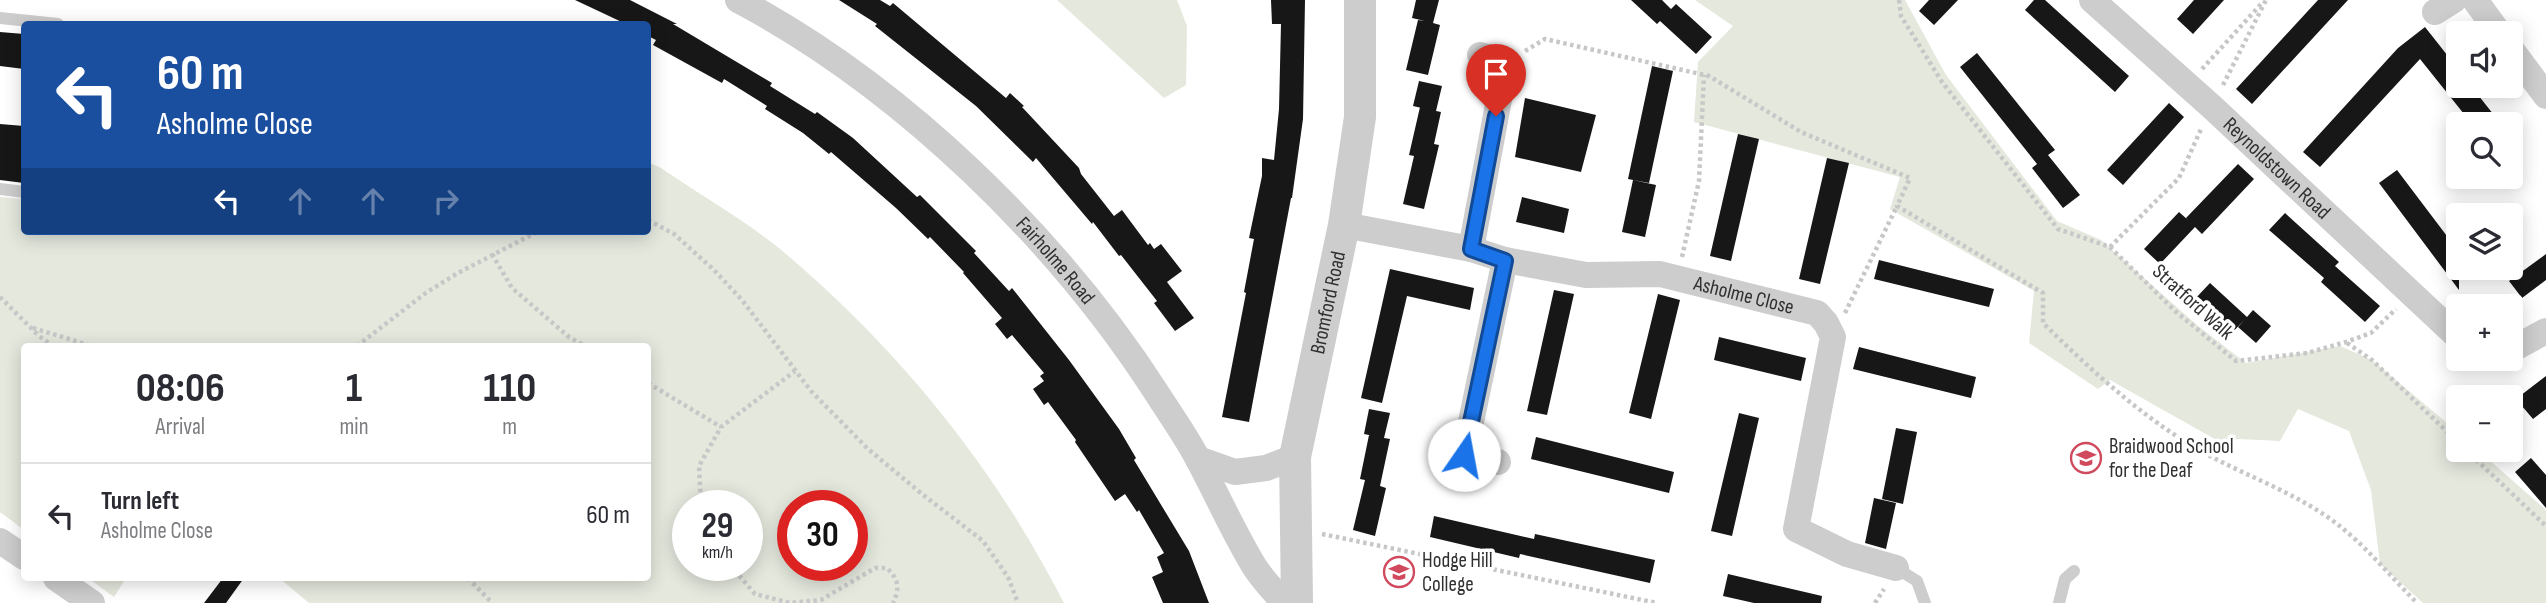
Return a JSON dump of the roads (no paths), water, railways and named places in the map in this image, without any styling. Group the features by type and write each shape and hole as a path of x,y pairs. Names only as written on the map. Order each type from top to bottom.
{"street":[{"name":"Fairholme Road","path":"738,0 772,18 845,66 969,170 1035,234 1110,326 1157,393 1198,459 1255,568 1284,603"},
{"name":"Bromford Road","path":"1297,603 1295,457 1345,225 1360,117 1360,0"},
{"name":"Reynoldstown Road","path":"2092,0 2119,9 2188,85 2446,326"},
{"path":"2474,0 2490,21"},
{"path":"1471,249 1506,62 1480,55"},
{"path":"2523,65 2546,96"},
{"name":"Asholme Close","path":"1345,225 1471,249 1505,261 1586,275 1660,274 1817,313 1833,337 1796,529 1847,554 1896,568"},
{"path":"1498,462 1464,455 1505,261"},
{"path":"2523,343 2546,331"},
{"path":"1198,459 1235,472 1266,468 1295,457"},
{"path":"0,541 21,555"},
{"path":"60,581 85,601"}],"lane":[{"path":"0,18 29,21"},
{"path":"0,189 21,192"},
{"path":"1896,568 1917,581 1925,603"},
{"path":"2059,603 2065,579 2074,571"}],"place":[{"name":"Braidwood School for the Deaf","path":"2086,458"},
{"name":"Hodge Hill College","path":"1399,572"}]}
